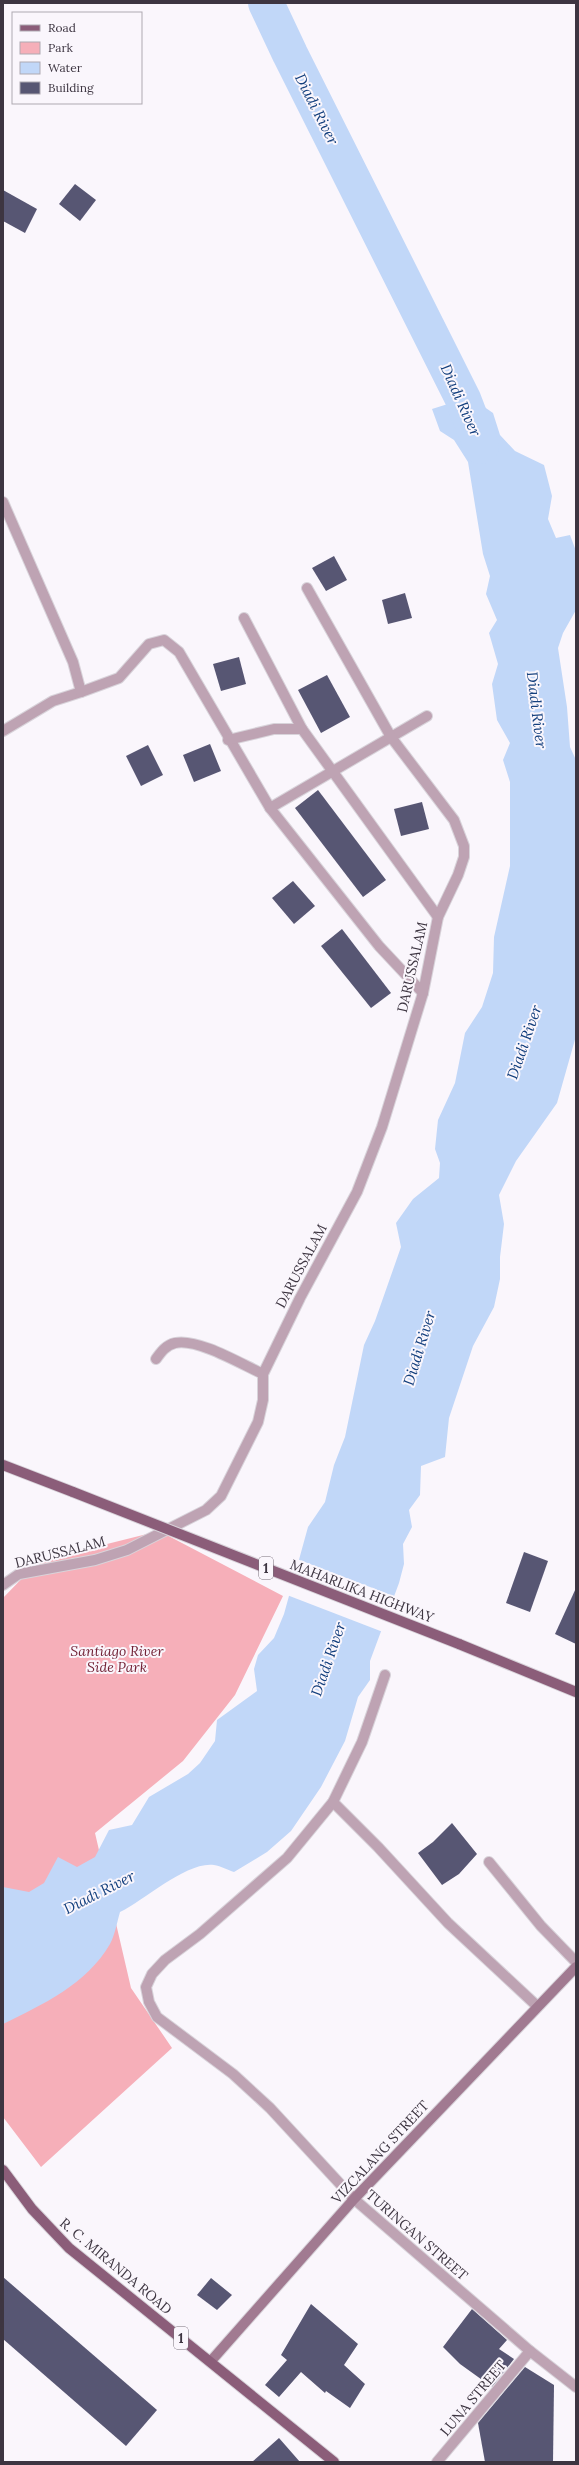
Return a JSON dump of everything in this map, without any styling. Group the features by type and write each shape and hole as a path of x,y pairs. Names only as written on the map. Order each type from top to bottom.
{"main road":[{"name":"MAHARLIKA HIGHWAY","path":"3,1465 459,1644 576,1692"},
{"name":"R. C. MIRANDA ROAD","path":"3,2170 32,2209 84,2261 211,2361 334,2462"}],"street":[{"path":"3,502 73,662 81,692"},
{"name":"DARUSSALAM","path":"3,1584 19,1574 95,1560 126,1550 206,1510 221,1496 258,1422 263,1400 263,1374 300,1298 357,1192 382,1126 422,993 438,917 464,858 464,846 454,820 391,737 307,588"},
{"path":"244,618 302,729 331,772 438,917"},
{"path":"3,731 53,701 119,678 149,644 164,640 179,652 228,740 270,808 379,946 422,993"},
{"path":"270,808 427,716"},
{"path":"228,740 274,729 302,729"},
{"path":"156,1359 169,1345 175,1343 188,1344 208,1350 263,1374"},
{"path":"384,1675 362,1742 333,1802 378,1847 448,1923 536,2006"},
{"name":"TURINGAN STREET","path":"333,1802 287,1858 200,1934 165,1960 152,1974 146,1987 148,2002 157,2017 233,2074 270,2108 354,2199 530,2351 576,2387"},
{"path":"489,1862 541,1926 576,1962"},
{"name":"VIZCALANG STREET","path":"211,2361 354,2199 536,2006 576,1967"},
{"name":"LUNA STREET","path":"437,2462 530,2351"}],"green space":[{"name":"Santiago River Side Park","path":"159,1531 283,1596 235,1695 183,1761 95,1833 131,1988 172,2048 41,2167 3,2117 3,1598 32,1568 51,1558"}],"water":[{"path":"470,397 493,413 500,435 515,451 544,465 552,496 548,519 556,538 570,535 576,551 576,610 563,633 558,648 567,707 570,747 576,760 576,1036 557,1103 516,1161 499,1195 504,1224 500,1257 500,1279 494,1307 473,1346 449,1418 445,1457 421,1466 420,1495 409,1510 412,1527 403,1544 404,1564 399,1583 370,1661 370,1680 358,1697 345,1741 321,1787 291,1831 267,1852 234,1872 214,1865 203,1865 191,1869 166,1882 120,1912 115,1933 110,1944 89,1971 76,1982 48,2001 3,2024 3,1887 29,1892 44,1883 58,1857 77,1867 95,1857 109,1830 132,1825 149,1797 188,1774 200,1763 215,1741 217,1720 257,1691 254,1669 258,1655 274,1638 284,1614 308,1527 325,1502 334,1465 345,1437 364,1345 375,1321 401,1247 396,1223 413,1199 439,1178 440,1163 435,1149 438,1120 455,1083 465,1033 482,1007 493,973 494,937 510,866 510,782 503,760 510,743 497,720 492,684 498,664 489,633 497,620 486,594 490,576 483,554 468,462 454,440 440,431 432,409"}],"pier":[{"path":"297,1559 396,1597 383,1632 287,1595"}],"building":[{"path":"75,184 96,200 80,221 59,204"},
{"path":"3,190 37,209 25,233 3,221"},
{"path":"334,556 347,580 326,591 312,568"},
{"path":"405,593 412,618 388,624 382,600"},
{"path":"239,657 246,684 221,691 213,664"},
{"path":"327,675 350,717 321,733 298,690"},
{"path":"210,744 221,771 194,782 183,755"},
{"path":"148,745 163,775 141,786 126,756"},
{"path":"318,790 386,880 363,897 295,808"},
{"path":"422,802 429,829 401,836 394,809"},
{"path":"293,881 315,906 294,924 272,898"},
{"path":"342,929 391,993 371,1008 321,946"},
{"path":"524,1552 548,1561 530,1612 506,1603"},
{"path":"576,1588 576,1644 555,1634"},
{"path":"452,1823 477,1854 459,1874 442,1885 418,1853 433,1842"},
{"path":"3,2277 157,2410 126,2446 3,2339"},
{"path":"211,2278 232,2295 217,2310 197,2295"},
{"path":"311,2304 358,2344 344,2365 365,2384 350,2408 326,2391 325,2393 301,2372 279,2397 265,2385 287,2360 281,2355"},
{"path":"472,2309 507,2340 499,2349 514,2359 492,2387 460,2364 443,2347"},
{"path":"525,2367 554,2385 553,2462 485,2462 478,2423"},
{"path":"279,2438 300,2462 252,2462"}],"waterway":[{"name":"Diadi River","path":"266,3 290,54 463,399 481,446"}]}
